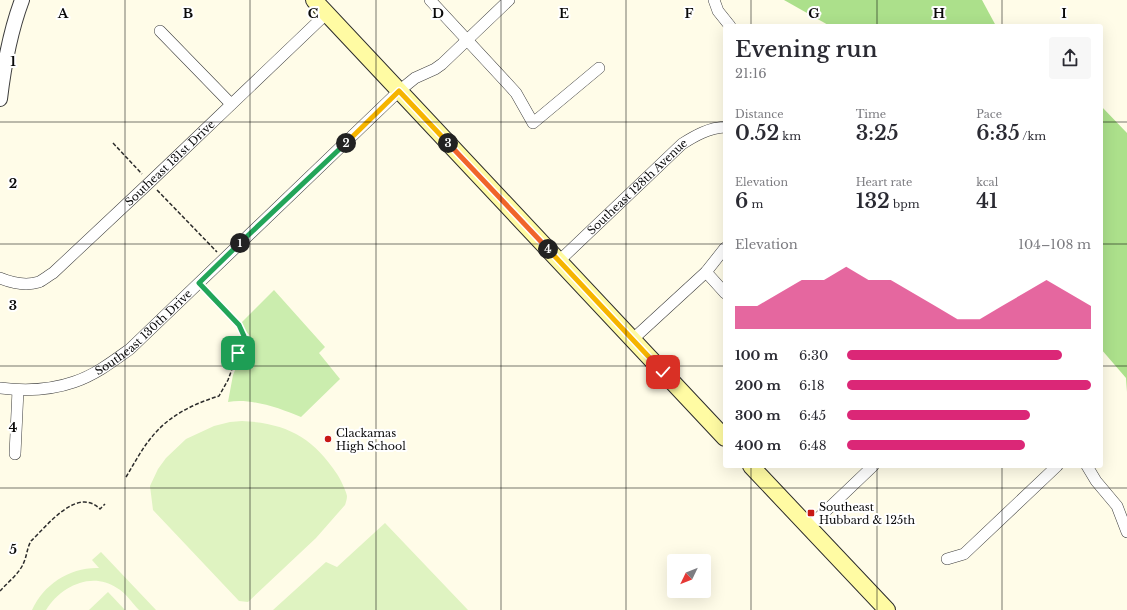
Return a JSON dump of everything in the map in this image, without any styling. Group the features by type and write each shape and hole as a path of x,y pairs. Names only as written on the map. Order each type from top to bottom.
{"main road":[{"path":"314,0 723,436"},
{"path":"753,468 887,610"}],"street":[{"path":"0,99 5,37 22,0"},
{"path":"430,0 516,93 533,124 599,68"},
{"name":"Southeast 130th Drive","path":"0,388 18,390 53,387 74,382 96,372 130,349 399,91 415,78 435,69 442,64 510,0"},
{"path":"714,0 718,11 728,24"},
{"name":"Southeast 131st Drive","path":"0,278 7,282 24,284 40,282 53,273 326,13"},
{"path":"160,31 231,104"},
{"name":"Southeast 128th Avenue","path":"559,261 682,144 696,135 723,127"},
{"path":"632,339 706,272 723,251"},
{"path":"706,272 723,291"},
{"path":"16,454 18,390"},
{"path":"809,527 871,468"},
{"path":"947,559 964,554 1055,468"},
{"path":"1088,468 1096,481 1117,506 1127,532"}],"path":[{"path":"112,143 224,259"},
{"path":"126,477 152,436 169,420 181,412 200,401 219,396 228,380 244,336 240,327 199,283"},
{"path":"0,591 21,569 31,541 66,508 73,504 82,502 92,503 100,509 105,504"}],"green space":[{"path":"784,0 982,0 995,24 826,24"},
{"path":"1103,108 1127,133 1127,392 1126,378 1103,351"},
{"path":"274,290 325,347 319,353 340,379 301,417 275,407 256,403 246,401 228,402 233,375 250,336 240,324"},
{"path":"242,421 272,425 297,434 308,441 328,461 340,478 347,496 345,505 316,538 248,602 239,601 153,510 150,486 158,469 166,458 186,439 214,426"},
{"path":"385,523 468,610 273,610 326,562 337,567"},
{"path":"101,552 156,610 139,610 120,590 107,583 88,581 68,588 52,601 46,610 32,610 43,592 59,579 78,570 99,568 92,560"},
{"path":"108,592 125,610 89,610"}],"place":[{"name":"Clackamas High School","path":"328,439"},
{"name":"Southeast Hubbard & 125th","path":"811,513"}],"route":[{"path":"238,353 244,336 240,327 199,283 399,91 663,372"}]}
